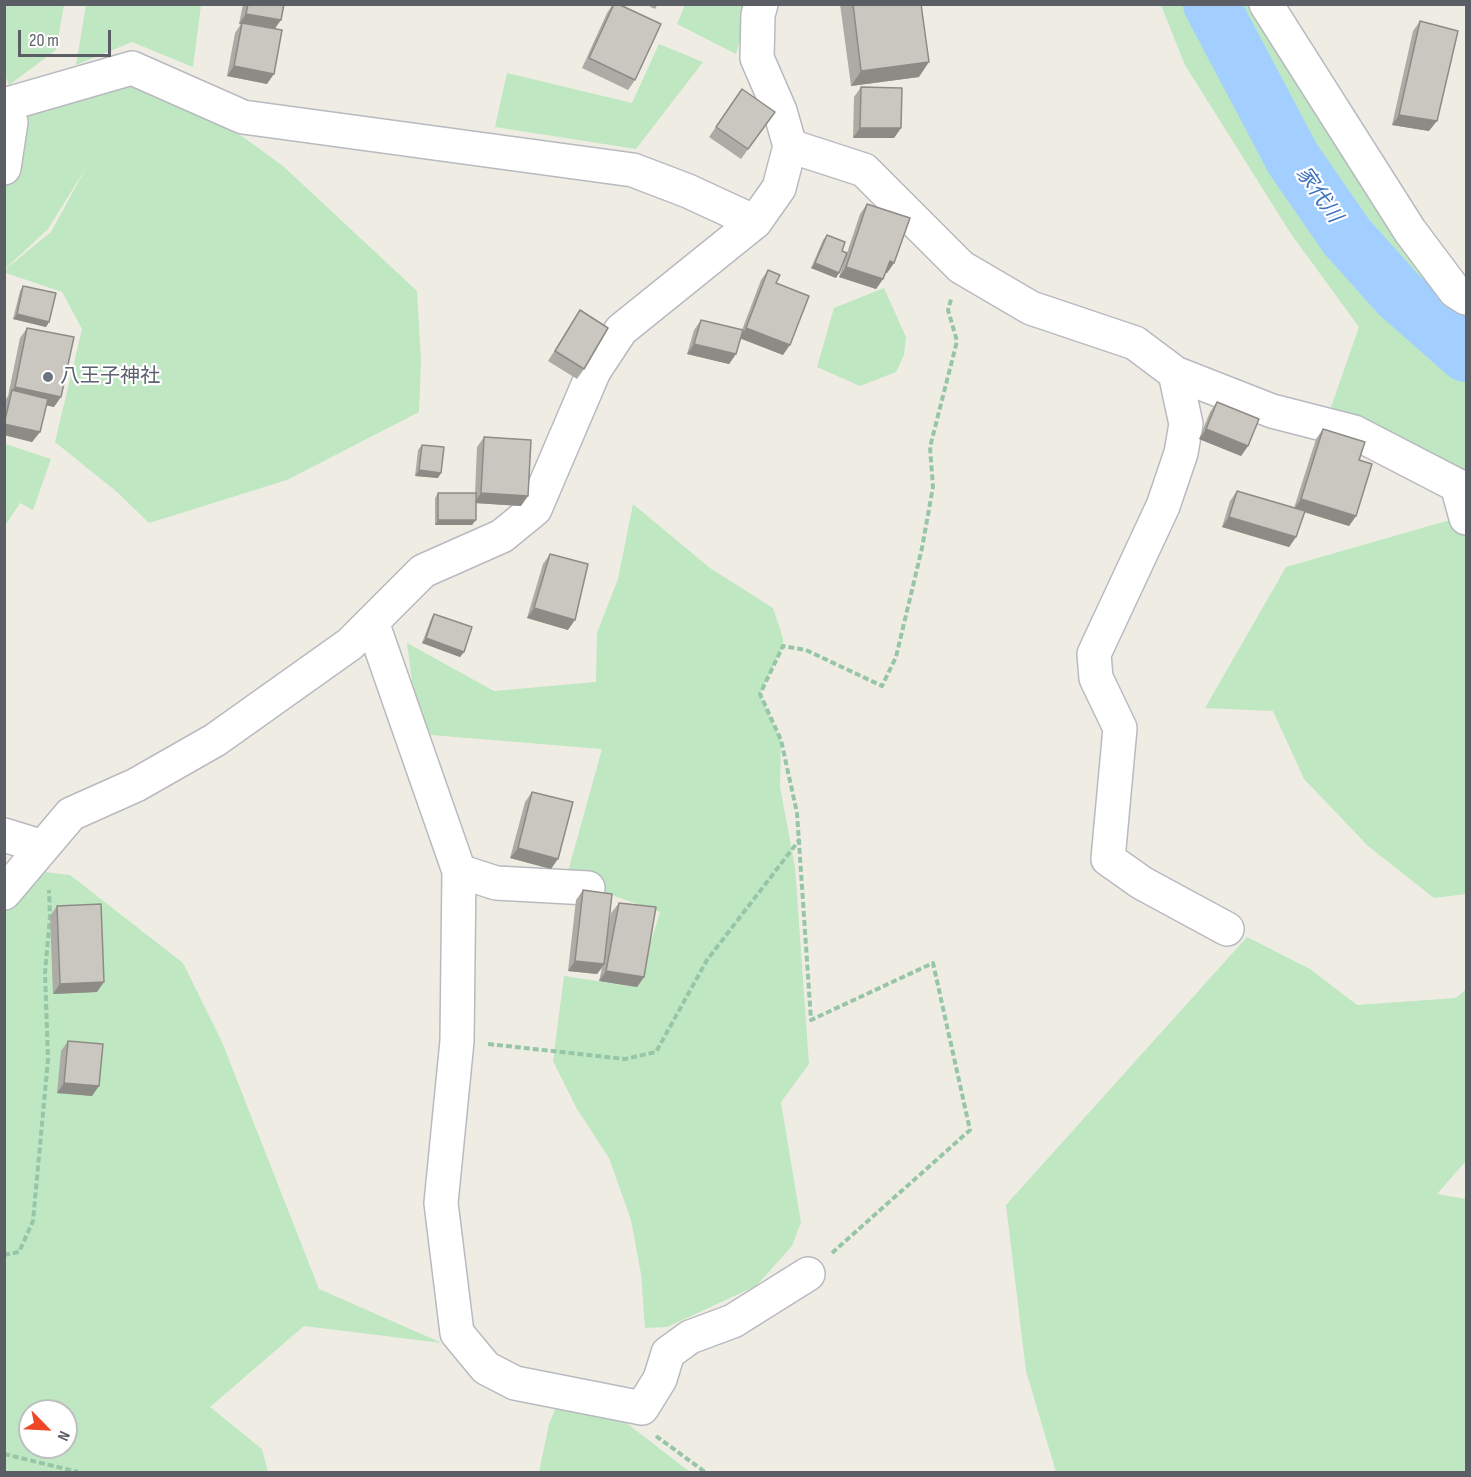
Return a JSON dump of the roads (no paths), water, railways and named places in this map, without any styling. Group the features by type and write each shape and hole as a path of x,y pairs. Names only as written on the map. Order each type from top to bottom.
{"street":[{"path":"4,893 71,814 136,785 215,740 350,644 423,571 502,536 535,509 594,371 621,330 755,222 779,188 790,146 780,111 757,58 758,15 761,4"},
{"path":"1266,4 1410,231 1455,291 1467,298"},
{"path":"4,168 11,122 4,106 132,68 243,117 633,170 688,191 755,222"},
{"path":"790,146 864,170 961,267 1031,308 1135,344 1175,373 1272,411 1354,432 1462,488 1467,518"},
{"path":"1175,373 1186,424 1181,453 1163,506 1094,654 1096,678 1120,728 1108,859 1142,883 1227,929"},
{"path":"372,622 459,871 458,1041 441,1203 457,1332 486,1368 515,1383 642,1408 660,1380 668,1353 690,1337 733,1321 808,1274"},
{"path":"4,836 43,847"},
{"path":"459,871 496,883 588,888"}],"waterway":[{"name":"家代川","path":"1211,4 1293,159 1347,237 1399,295 1466,354"}],"place":[{"name":"八王子神社","path":"48,377"}]}
